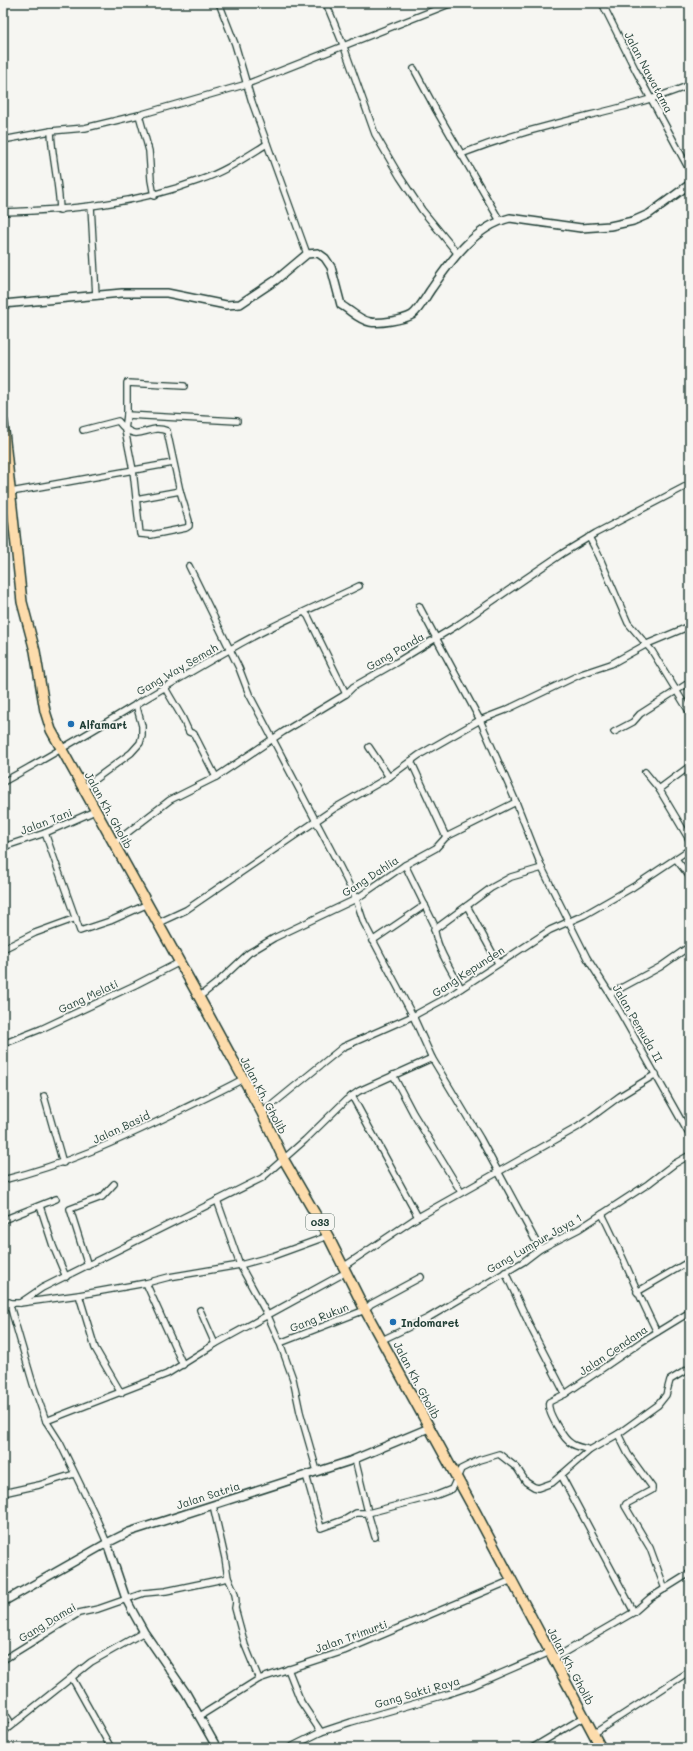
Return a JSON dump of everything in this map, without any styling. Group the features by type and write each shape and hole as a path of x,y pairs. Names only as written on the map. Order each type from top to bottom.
{"main road":[{"name":"Jalan Kh. Gholib","path":"3,422 6,479 12,492 22,602 35,651 45,711 51,730 262,1113 284,1160 328,1236 342,1271 382,1340 601,1748"}],"street":[{"path":"219,3 235,44 248,84 252,102 307,254"},
{"path":"326,3 344,47 375,134 386,155 422,210 458,254"},
{"path":"3,140 51,131 85,128 139,115 248,84 452,3"},
{"name":"Jalan Nawatama","path":"602,3 636,71 690,171"},
{"path":"414,69 461,154 500,220"},
{"path":"461,154 493,142 541,128 652,99 690,85"},
{"path":"139,115 148,152 154,196"},
{"path":"51,131 52,154 60,200 60,210"},
{"path":"3,212 60,210 154,196 202,180 239,161 267,144"},
{"path":"3,304 122,293 167,293 226,305 240,304 276,280 307,254 318,253 325,258 331,267 341,305 370,322 396,321 412,314 458,254 484,230 500,220 510,218 581,228 610,226 633,221 649,214 690,184"},
{"path":"91,206 96,296"},
{"path":"83,430 118,421 125,430 133,433 162,429 167,431 173,463 189,526 158,534 140,534 133,470 125,430 127,415 126,383 184,386"},
{"path":"127,415 237,421"},
{"path":"12,492 173,463"},
{"name":"Gang Panda","path":"114,843 170,800 216,777 274,738 346,694 353,687 436,638 487,605 521,580 589,537 690,484"},
{"path":"136,500 180,491"},
{"path":"589,537 599,556 628,623 647,644 690,713"},
{"path":"189,566 245,681 249,694 274,738 294,782 317,821 356,899 372,941 413,1016 432,1058 472,1122 540,1249"},
{"name":"Gang Way Semah","path":"3,782 63,750 136,704 264,630 305,613 359,586"},
{"name":"Jalan Pemuda II","path":"419,606 480,720 516,802 542,868 587,958 610,994 690,1136"},
{"path":"305,613 308,616 346,694"},
{"path":"158,923 186,910 317,821 389,777 411,761 480,720 506,710 581,674 611,664 647,644 690,626"},
{"path":"614,732 633,722 640,714 690,682"},
{"path":"165,688 182,716 189,732 194,734 216,777"},
{"path":"83,788 134,750 140,743 142,731 136,704"},
{"path":"369,747 389,777"},
{"path":"411,761 446,838"},
{"path":"659,789 690,766"},
{"path":"645,772 659,789 690,841"},
{"name":"Gang Dahlia","path":"199,997 218,982 249,953 274,938 356,899 405,865 436,848 446,838 516,802"},
{"name":"Jalan Tani","path":"3,847 45,833 95,811"},
{"path":"45,833 80,931 110,921 148,904"},
{"name":"Gang Kepunden","path":"262,1113 342,1047 413,1016 448,997 550,930 569,920 584,915 633,887 690,849"},
{"path":"676,859 690,877"},
{"path":"405,865 434,924 434,930 442,952 461,988"},
{"path":"434,930 491,888 511,877 542,868"},
{"path":"372,941 425,905"},
{"path":"466,906 498,963"},
{"path":"3,949 35,933 76,918"},
{"path":"610,994 660,967 690,946"},
{"name":"Gang Melati","path":"3,1044 40,1029 135,985 180,962"},
{"path":"20,1302 42,1288 262,1178 284,1160 352,1096 393,1075 432,1058"},
{"path":"46,1421 121,1393 167,1374 183,1365 215,1344 268,1316 342,1271 418,1217 578,1127 620,1096 656,1074"},
{"path":"393,1075 413,1113 461,1192"},
{"name":"Jalan Basid","path":"3,1180 63,1163 126,1138 243,1079"},
{"path":"44,1096 63,1163"},
{"path":"352,1096 418,1217"},
{"name":"Gang Lumpur Jaya 1","path":"382,1340 428,1318 523,1262 540,1249 562,1239 602,1214 674,1164 690,1155"},
{"path":"88,1266 70,1209 102,1197 114,1184"},
{"path":"3,1220 56,1200"},
{"path":"217,1200 240,1265 268,1316 280,1343 293,1379 300,1412 317,1471"},
{"path":"40,1206 53,1246 66,1277"},
{"path":"602,1214 620,1248 637,1292 657,1332"},
{"path":"218,1748 200,1716 144,1632 126,1599 107,1543 94,1512 60,1444 46,1421 6,1303 79,1295 146,1283 169,1277 240,1265 273,1256 328,1236"},
{"path":"637,1292 690,1261"},
{"path":"505,1272 531,1328 566,1394"},
{"name":"Gang Rukun","path":"280,1343 365,1310 371,1304 421,1277"},
{"path":"146,1283 183,1365"},
{"path":"79,1295 95,1348 121,1393"},
{"path":"200,1310 215,1344"},
{"name":"Jalan Cendana","path":"590,1450 571,1443 567,1439 558,1427 548,1405 549,1402 566,1394 657,1332 690,1312"},
{"path":"306,1475 320,1528 367,1510 437,1495 452,1489 461,1469 499,1454 517,1468 526,1482 538,1488 552,1483 590,1450 618,1434 658,1405 666,1395 670,1380 690,1368"},
{"name":"Jalan Satria","path":"3,1602 129,1532 355,1459 429,1428"},
{"path":"618,1434 628,1454 652,1487 652,1490 648,1493 626,1504 625,1506 650,1548 665,1589"},
{"path":"355,1459 375,1537"},
{"path":"3,1493 74,1474"},
{"path":"561,1475 634,1612"},
{"path":"213,1505 228,1578 235,1590 235,1608 245,1645 259,1679"},
{"name":"Gang Sakti Raya","path":"289,1748 321,1732 384,1711 448,1694 551,1656 634,1612 650,1598 690,1573"},
{"name":"Gang Damai","path":"3,1660 79,1613 98,1609 144,1593 166,1591 228,1578"},
{"name":"Jalan Trimurti","path":"200,1716 259,1679 344,1651 512,1580"},
{"path":"3,1732 91,1662 144,1632"},
{"path":"288,1669 301,1702 321,1732"},
{"path":"594,1734 690,1671"},
{"path":"72,1678 111,1748"},
{"path":"3,1711 9,1720"},
{"path":"532,1748 584,1717"}],"place":[{"name":"Alfamart","path":"71,724"},
{"name":"Indomaret","path":"393,1322"}]}
